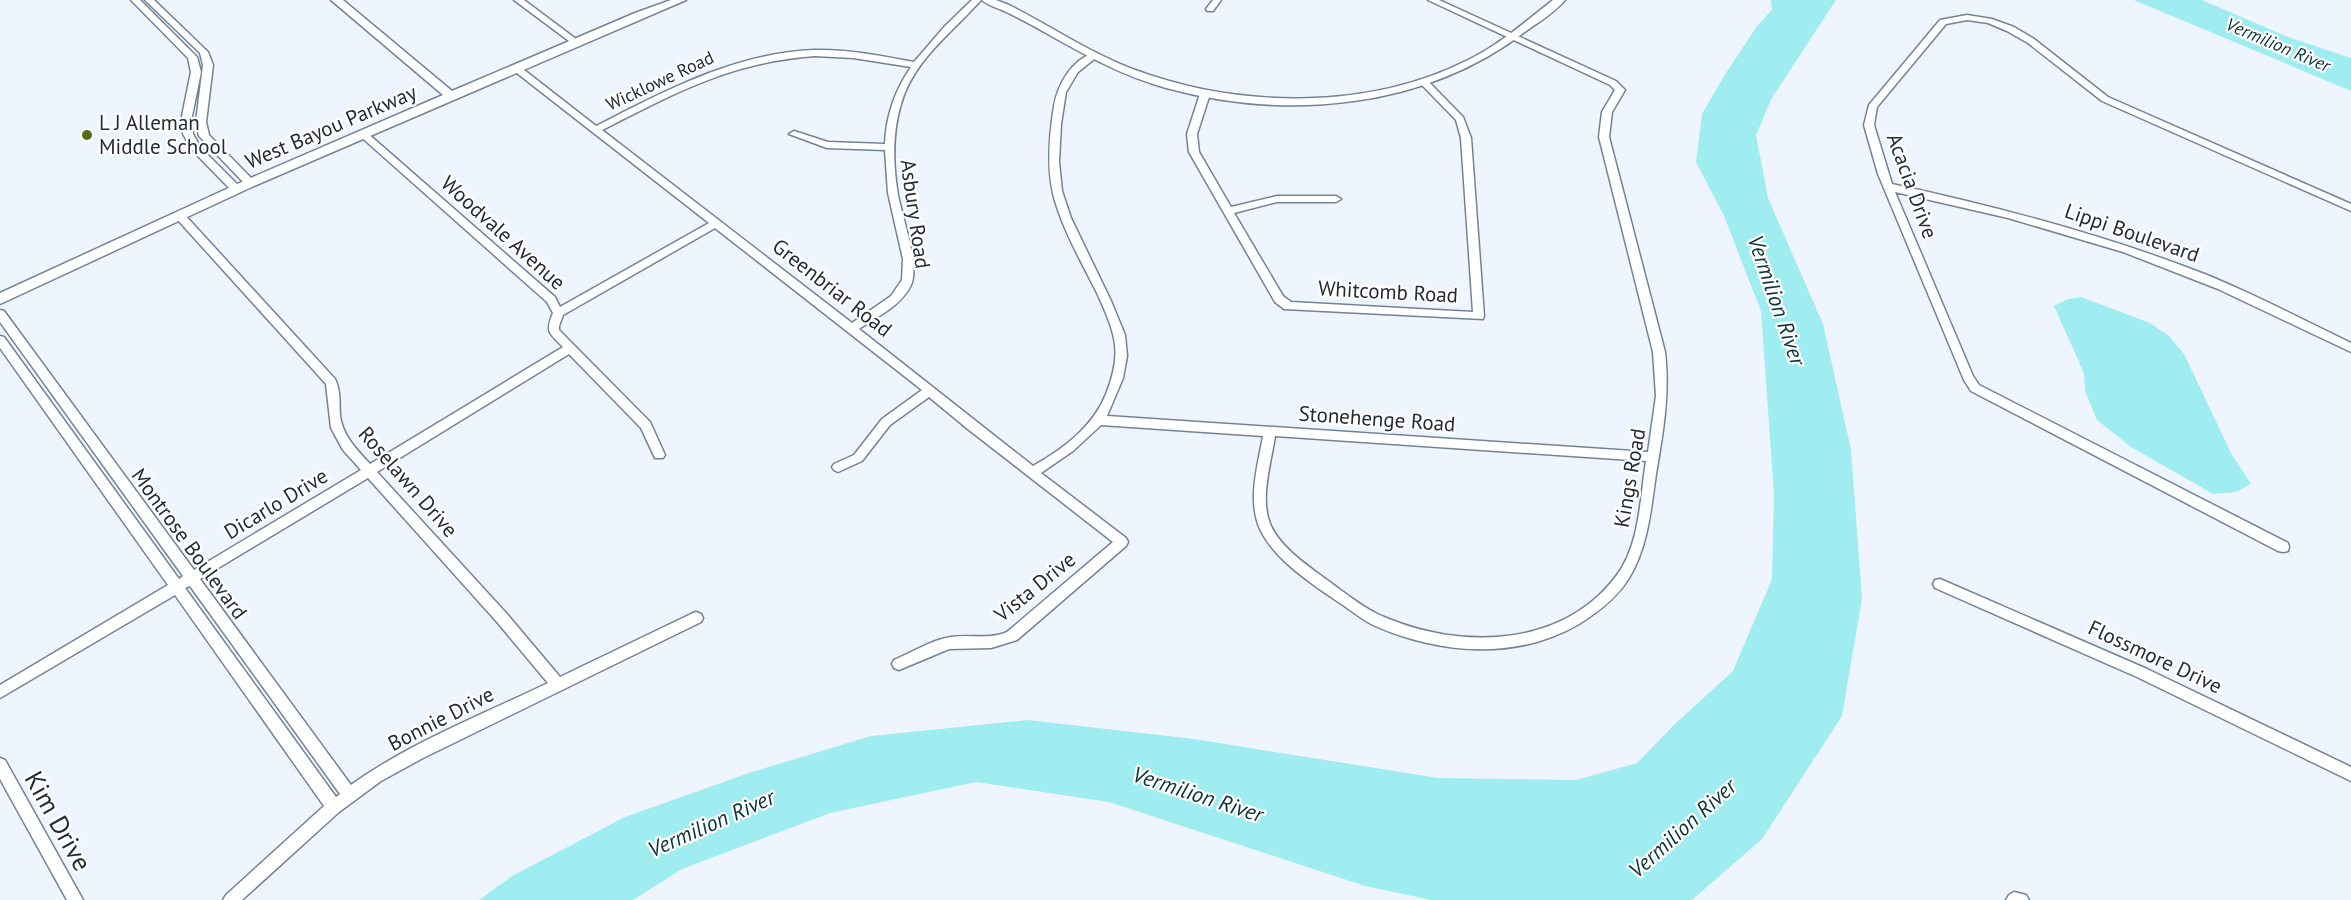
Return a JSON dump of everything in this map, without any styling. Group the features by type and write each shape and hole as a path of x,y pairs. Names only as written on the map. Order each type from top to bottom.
{"street":[{"path":"135,0 188,51 196,67 186,126 191,141 196,149 236,189"},
{"path":"149,0 204,52 208,65 201,122 204,136 250,183"},
{"path":"336,0 451,96"},
{"path":"518,0 576,42"},
{"name":"West Bayou Parkway","path":"0,299 236,189 576,42 681,0"},
{"name":"Asbury Road","path":"852,328 896,296 905,285 909,274 895,207 888,147 894,109 915,65 940,34 977,0"},
{"path":"987,0 1009,9 1093,56 1152,81 1205,94 1257,100 1321,100 1366,95 1424,82 1472,62 1511,37 1560,0"},
{"path":"1210,9 1218,0"},
{"name":"Kings Road","path":"1270,432 1261,498 1261,516 1274,544 1299,566 1376,620 1422,636 1472,644 1513,643 1559,629 1588,611 1610,592 1623,576 1636,550 1662,410 1662,370 1604,136 1607,112 1620,90 1613,84 1432,0"},
{"name":"Acacia Drive","path":"2283,547 1975,388 1968,378 1889,187 1869,125 1872,107 1943,22 1963,12 1980,10 2008,16 2024,25 2088,86 2105,99 2351,208"},
{"path":"152,17 163,13"},
{"path":"188,51 198,46"},
{"name":"Wicklowe Road","path":"597,129 694,80 729,67 767,58 796,54 834,53 915,65"},
{"path":"1033,472 1062,454 1099,420 1110,398 1119,370 1120,338 1066,218 1055,182 1054,163 1061,89 1071,73 1093,56"},
{"name":"Greenbriar Road","path":"516,68 852,328 1122,542"},
{"name":"Whitcomb Road","path":"1205,94 1194,125 1192,143 1198,161 1279,299 1288,306 1479,316 1466,138 1460,119 1424,82"},
{"path":"192,94 205,91"},
{"path":"794,134 827,145 888,147"},
{"name":"Woodvale Avenue","path":"363,135 551,300 557,307 558,313 553,329 646,425 659,455"},
{"path":"191,141 204,136"},
{"name":"Lippi Boulevard","path":"1889,187 2000,212 2140,255 2247,297 2351,348"},
{"path":"1227,211 1278,198 1336,199"},
{"name":"Roselawn Drive","path":"180,216 331,381 335,395 334,418 350,450 502,618 558,685"},
{"path":"558,313 716,223"},
{"name":"Montrose Boulevard","path":"0,314 349,794"},
{"name":"Montrose Boulevard","path":"0,340 334,807"},
{"name":"Dicarlo Drive","path":"0,692 570,348"},
{"path":"838,467 858,458 886,422 930,390"},
{"name":"Stonehenge Road","path":"1099,420 1653,457"},
{"name":"Vista Drive","path":"899,664 955,642 1000,642 1012,636 1122,542"},
{"name":"Flossmore Drive","path":"1940,584 2142,673 2351,774"},
{"name":"Bonnie Drive","path":"231,900 349,794 376,776 418,753 696,618"},
{"name":"Kim Drive","path":"0,765 75,900"},
{"path":"2014,900 2021,900"}],"water":[{"name":"Vermilion River","path":"1771,0 1836,0 1772,98 1756,135 1768,198 1823,324 1851,450 1862,599 1842,716 1762,839 1692,900 1431,900 1365,886 1109,802 976,782 830,813 682,869 633,900 479,900 512,876 625,817 749,773 871,736 1028,720 1194,739 1438,778 1576,780 1637,763 1677,722 1733,671 1772,579 1774,494 1761,311 1724,216 1696,162 1702,114 1757,26 1772,10"},
{"name":"Vermilion River","path":"2134,0 2202,0 2288,37 2351,58 2351,91"},
{"path":"2081,297 2150,323 2169,336 2184,354 2231,453 2251,484 2236,492 2213,494 2131,447 2097,420 2085,391 2084,373 2054,306 2068,299"}],"place":[{"name":"L J Alleman Middle School","path":"87,135"}]}
